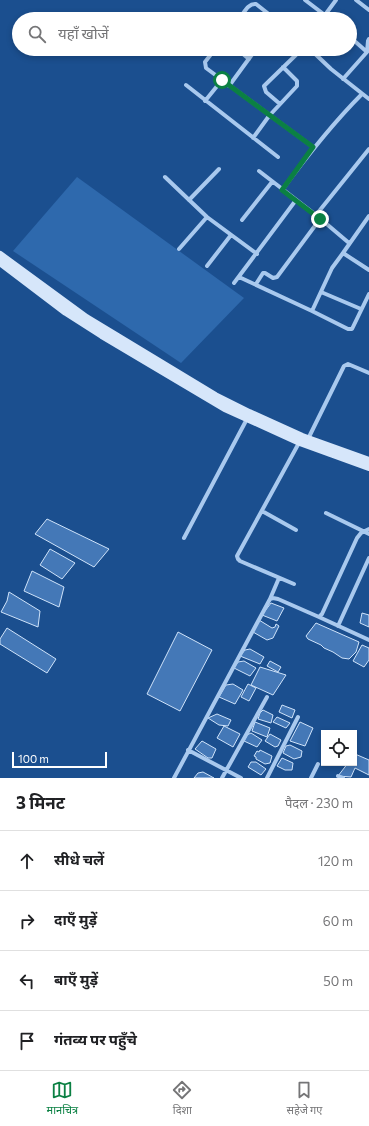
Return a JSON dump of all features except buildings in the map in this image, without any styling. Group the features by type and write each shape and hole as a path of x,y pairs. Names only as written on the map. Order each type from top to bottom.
{"main road":[{"path":"0,255 86,318 248,416"},
{"path":"0,262 82,323 212,401 369,467"},
{"path":"303,439 369,461"}],"street":[{"path":"305,0 321,12"},
{"path":"327,12 336,0"},
{"path":"356,0 369,10"},
{"path":"245,12 253,4 256,4 266,12"},
{"path":"343,79 367,52 369,40"},
{"path":"357,43 367,52"},
{"path":"210,56 204,65 206,68 313,147"},
{"path":"229,86 249,58 246,56"},
{"path":"280,104 266,92 264,86 295,56"},
{"path":"318,56 343,79 369,99"},
{"path":"253,138 269,116 296,88 297,81 283,67"},
{"path":"205,101 222,80"},
{"path":"186,85 278,157"},
{"path":"282,190 313,147 338,118 362,94"},
{"path":"316,215 369,149"},
{"path":"190,200 219,168"},
{"path":"259,171 316,215 349,243"},
{"path":"165,177 207,217 257,254"},
{"path":"242,220 272,182"},
{"path":"234,283 296,200"},
{"path":"180,249 207,217"},
{"path":"256,284 263,273 266,273 274,278 277,277 320,219"},
{"path":"312,311 332,268 368,219"},
{"path":"207,266 230,235"},
{"path":"343,253 369,270"},
{"path":"239,277 350,329 354,327 369,294"},
{"path":"321,292 361,309"},
{"path":"294,584 238,559 238,553 345,364 369,373"},
{"path":"184,538 248,416"},
{"path":"262,512 296,530"},
{"path":"326,513 369,534"},
{"path":"319,617 322,614 356,538 369,528"},
{"path":"338,626 369,558"},
{"path":"174,778 270,599 279,578"},
{"path":"270,599 278,599 369,640"},
{"path":"222,778 267,697"},
{"path":"267,778 298,717"},
{"path":"188,750 241,778"},
{"path":"310,778 318,764"}],"shaded area":[{"path":"77,177 244,298 181,363 13,251"}],"route":[{"path":"222,80 313,147 282,190 320,219"}]}
